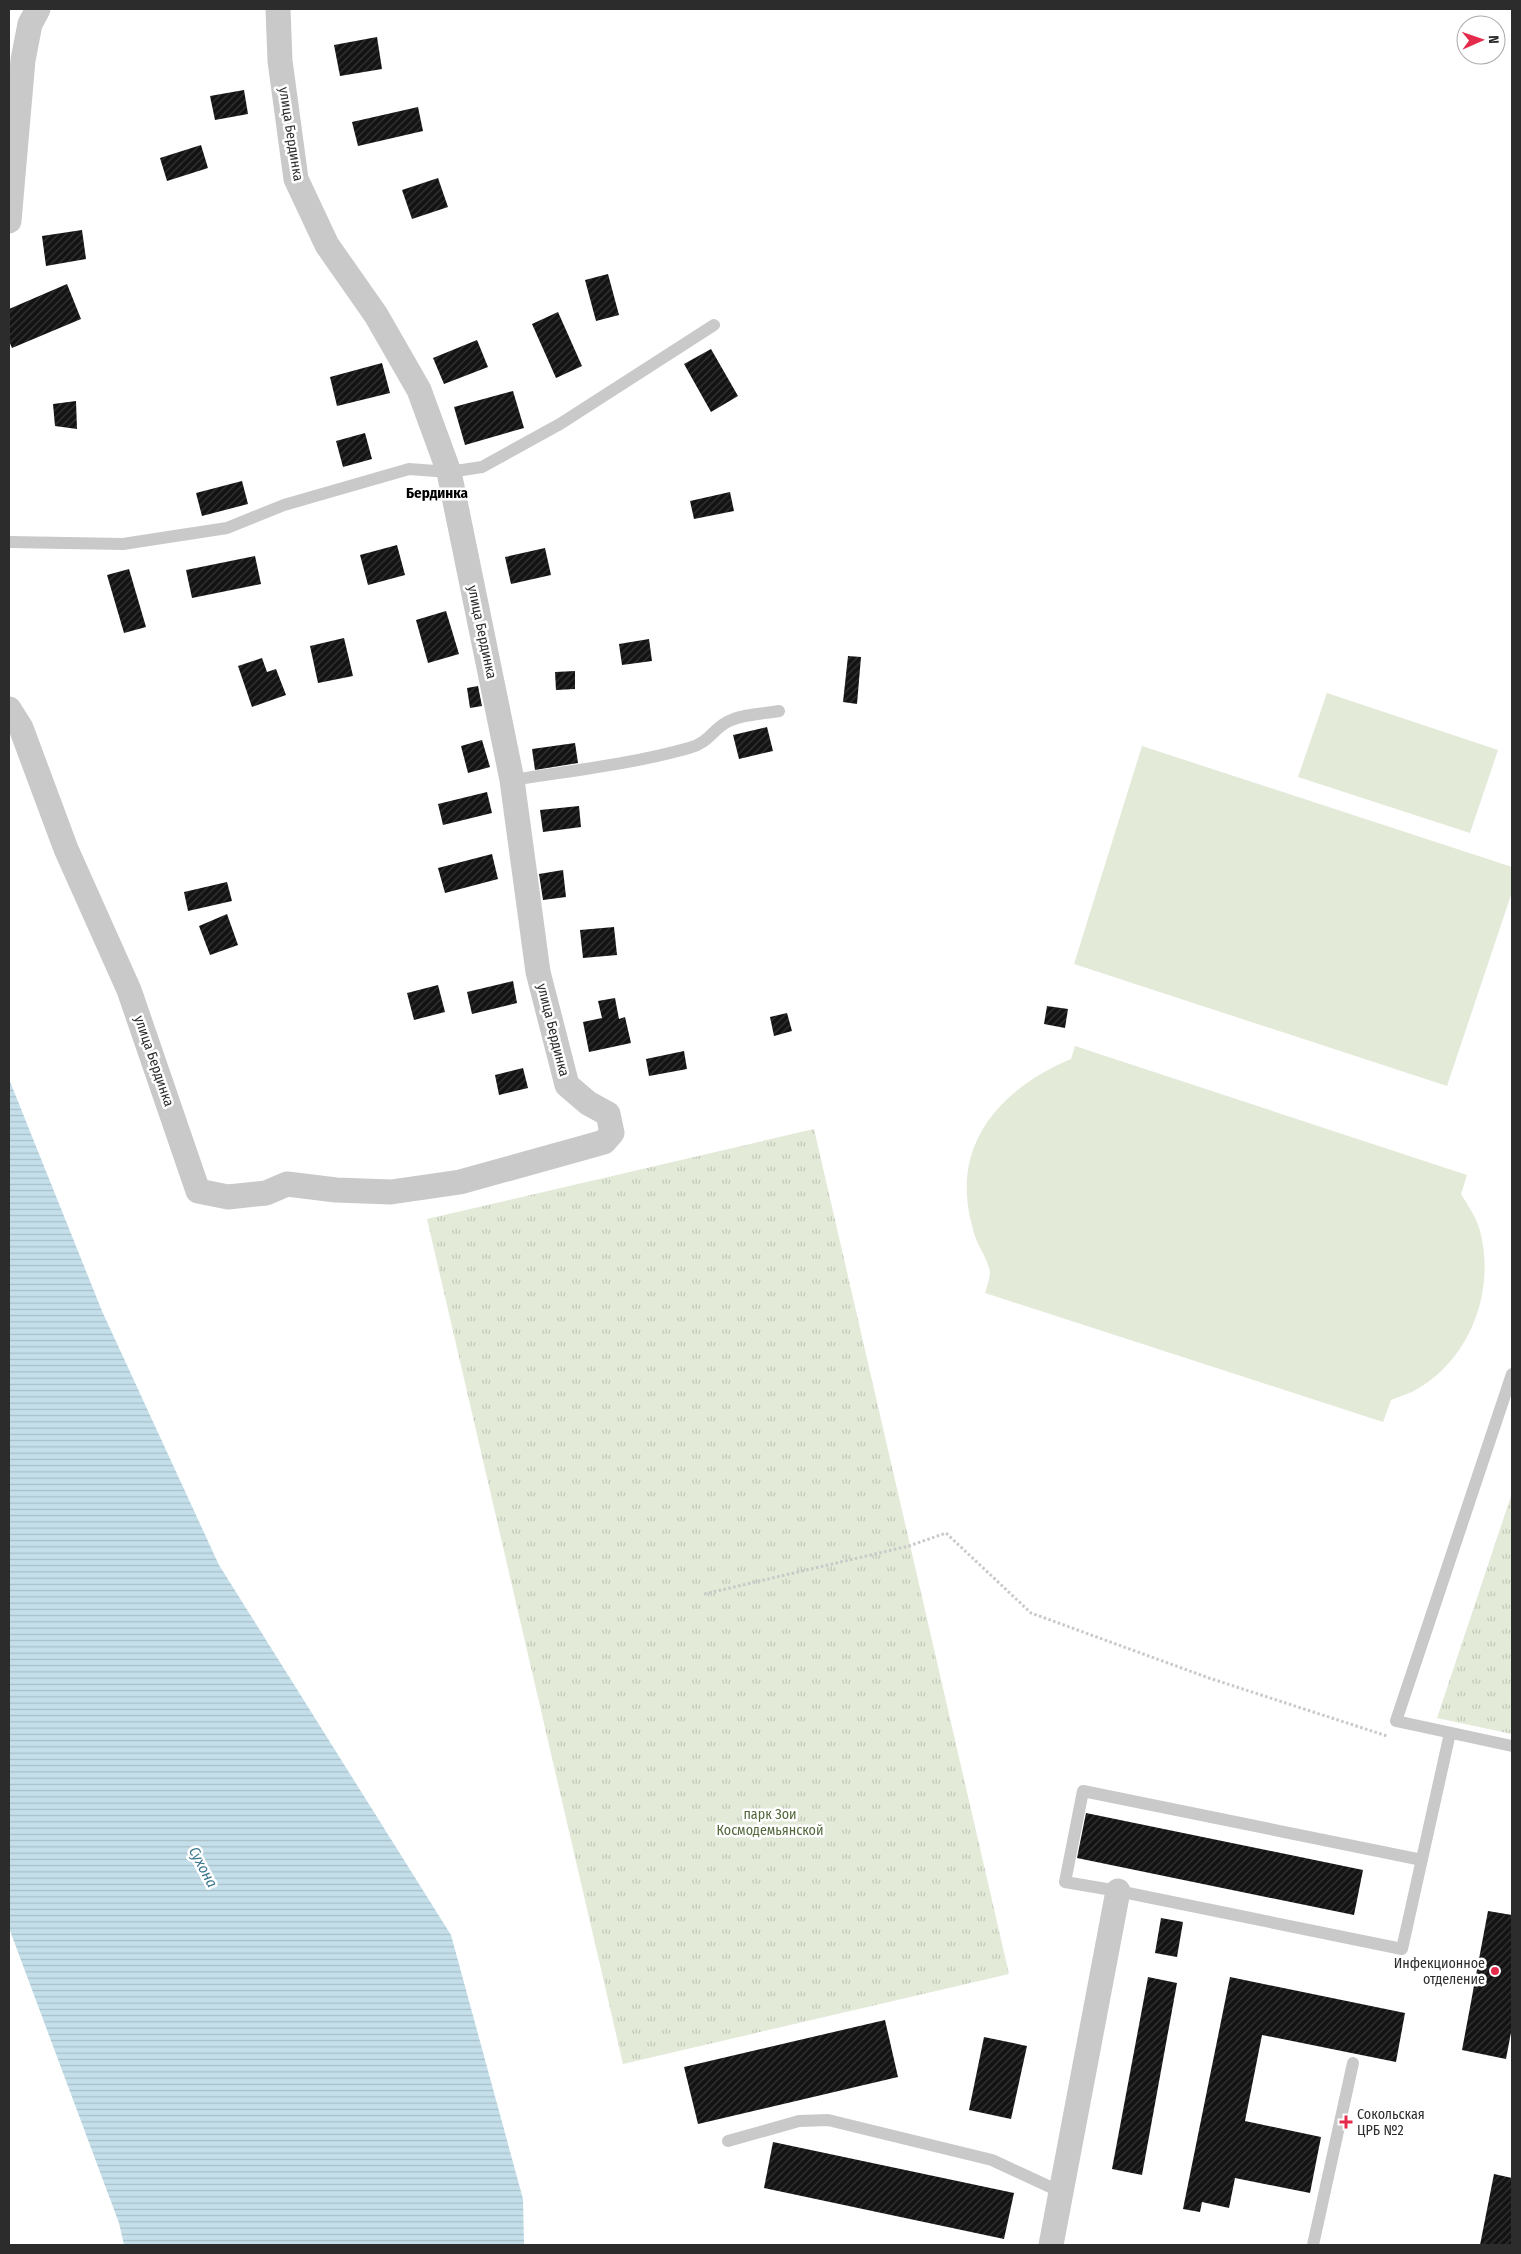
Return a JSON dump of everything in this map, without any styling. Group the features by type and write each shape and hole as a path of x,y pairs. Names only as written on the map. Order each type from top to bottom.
{"street":[{"path":"9,221 23,60 30,24 38,9"},
{"name":"улица Бердинка","path":"9,709 21,728 66,849 129,990 198,1190 228,1196 266,1192 287,1184 336,1190 391,1192 460,1182 604,1142 612,1133 608,1114 588,1103 567,1085 538,972 512,780 450,472 419,390 376,315 327,245 296,179 280,61 278,9"},
{"path":"1052,2245 1118,1890"}],"lane":[{"path":"9,542 122,544 227,528 284,505 409,469 450,472 482,467 560,424 714,325"},
{"path":"512,780 623,763 690,747 709,738 721,726 731,720 779,711"},
{"path":"1512,1374 1396,1721 1512,1746"},
{"path":"1422,1860 1083,1791 1065,1882 1118,1890 1402,1949 1422,1860 1450,1733"},
{"path":"1313,2245 1353,2063"},
{"path":"728,2141 799,2121 828,2120 992,2160 1061,2192"}],"path":[{"path":"704,1594 909,1546 946,1533 1031,1613 1209,1678 1388,1736 1396,1721"}],"green space":[{"path":"1327,693 1498,750 1470,833 1298,777"},
{"path":"1142,746 1512,867 1512,892 1447,1086 1074,964"},
{"path":"1075,1046 1467,1175 1461,1194 1480,1229 1484,1258 1484,1281 1473,1325 1462,1345 1448,1364 1432,1379 1412,1392 1391,1400 1383,1422 985,1293 990,1270 974,1234 967,1189 969,1164 977,1141 989,1120 1005,1101 1047,1071 1071,1059"},
{"name":"парк Зои Космодемьянской","path":"814,1129 1009,1974 623,2064 427,1219"},
{"path":"1512,1493 1512,1734 1437,1718"}],"water":[{"name":"Сухона","path":"9,1079 102,1311 219,1565 451,1935 523,2199 524,2245 124,2245 119,2223 9,1928"}],"building":[{"path":"377,37 382,69 340,76 334,45"},
{"path":"244,90 248,114 215,120 210,96"},
{"path":"418,107 423,131 358,146 352,122"},
{"path":"201,145 208,168 167,181 160,158"},
{"path":"438,178 448,207 412,219 402,190"},
{"path":"82,230 86,259 46,266 42,236"},
{"path":"608,274 619,315 596,321 585,280"},
{"path":"67,284 81,319 12,348 9,341 9,309"},
{"path":"558,312 582,366 556,378 532,324"},
{"path":"477,340 488,367 444,384 433,358"},
{"path":"711,349 738,396 711,412 684,364"},
{"path":"382,363 390,393 337,406 330,377"},
{"path":"513,391 524,428 465,445 454,407"},
{"path":"76,401 77,429 55,426 53,404"},
{"path":"365,433 372,459 343,467 336,441"},
{"path":"242,481 248,504 202,516 196,493"},
{"path":"730,492 734,511 694,519 690,501"},
{"path":"397,545 405,575 368,585 360,555"},
{"path":"545,548 551,575 511,584 505,557"},
{"path":"255,556 261,584 192,598 186,570"},
{"path":"129,569 146,627 124,633 107,575"},
{"path":"446,611 459,654 428,663 416,620"},
{"path":"344,638 353,676 318,683 310,646"},
{"path":"649,639 652,661 622,665 619,644"},
{"path":"848,656 861,657 857,704 843,702"},
{"path":"262,658 267,672 276,669 286,695 252,707 238,666"},
{"path":"575,671 575,689 556,690 555,672"},
{"path":"478,686 482,706 470,708 467,688"},
{"path":"767,727 773,751 739,759 733,735"},
{"path":"482,740 490,767 468,773 461,746"},
{"path":"575,743 578,763 535,770 532,749"},
{"path":"487,792 492,813 443,825 438,804"},
{"path":"579,806 581,827 543,832 540,810"},
{"path":"492,854 498,879 445,893 438,868"},
{"path":"563,870 566,897 543,900 539,874"},
{"path":"227,882 232,901 188,911 184,892"},
{"path":"227,914 238,945 210,955 199,926"},
{"path":"614,927 617,955 583,958 580,930"},
{"path":"513,981 517,1003 472,1014 467,992"},
{"path":"438,985 445,1012 414,1020 407,993"},
{"path":"615,998 619,1019 625,1017 631,1043 589,1052 583,1022 602,1018 598,1001"},
{"path":"1047,1006 1068,1009 1065,1028 1044,1024"},
{"path":"787,1013 792,1031 774,1036 770,1017"},
{"path":"684,1051 687,1069 649,1076 646,1059"},
{"path":"523,1068 528,1088 499,1095 495,1075"},
{"path":"1086,1813 1363,1870 1354,1915 1077,1858"},
{"name":"Инфекционное отделение","path":"1488,1911 1512,1915 1512,2027 1506,2059 1462,2050"},
{"path":"1161,1918 1183,1922 1177,1957 1155,1953"},
{"path":"1148,1977 1177,1983 1142,2175 1112,2169"},
{"path":"1230,1977 1405,2013 1396,2062 1262,2035 1245,2121 1321,2137 1310,2193 1235,2178 1229,2208 1202,2202 1200,2212 1183,2209"},
{"path":"885,2020 898,2077 698,2124 684,2067"},
{"path":"984,2037 1027,2046 1011,2119 969,2110"},
{"path":"773,2142 1014,2193 1004,2239 764,2188"},
{"path":"1494,2174 1512,2178 1512,2245 1480,2245"}],"place":[{"name":"Инфекционное отделение","path":"1495,1971"},
{"name":"Сокольская ЦРБ №2","path":"1346,2122"}],"district":[{"name":"Бердинка","path":"437,493"}]}
